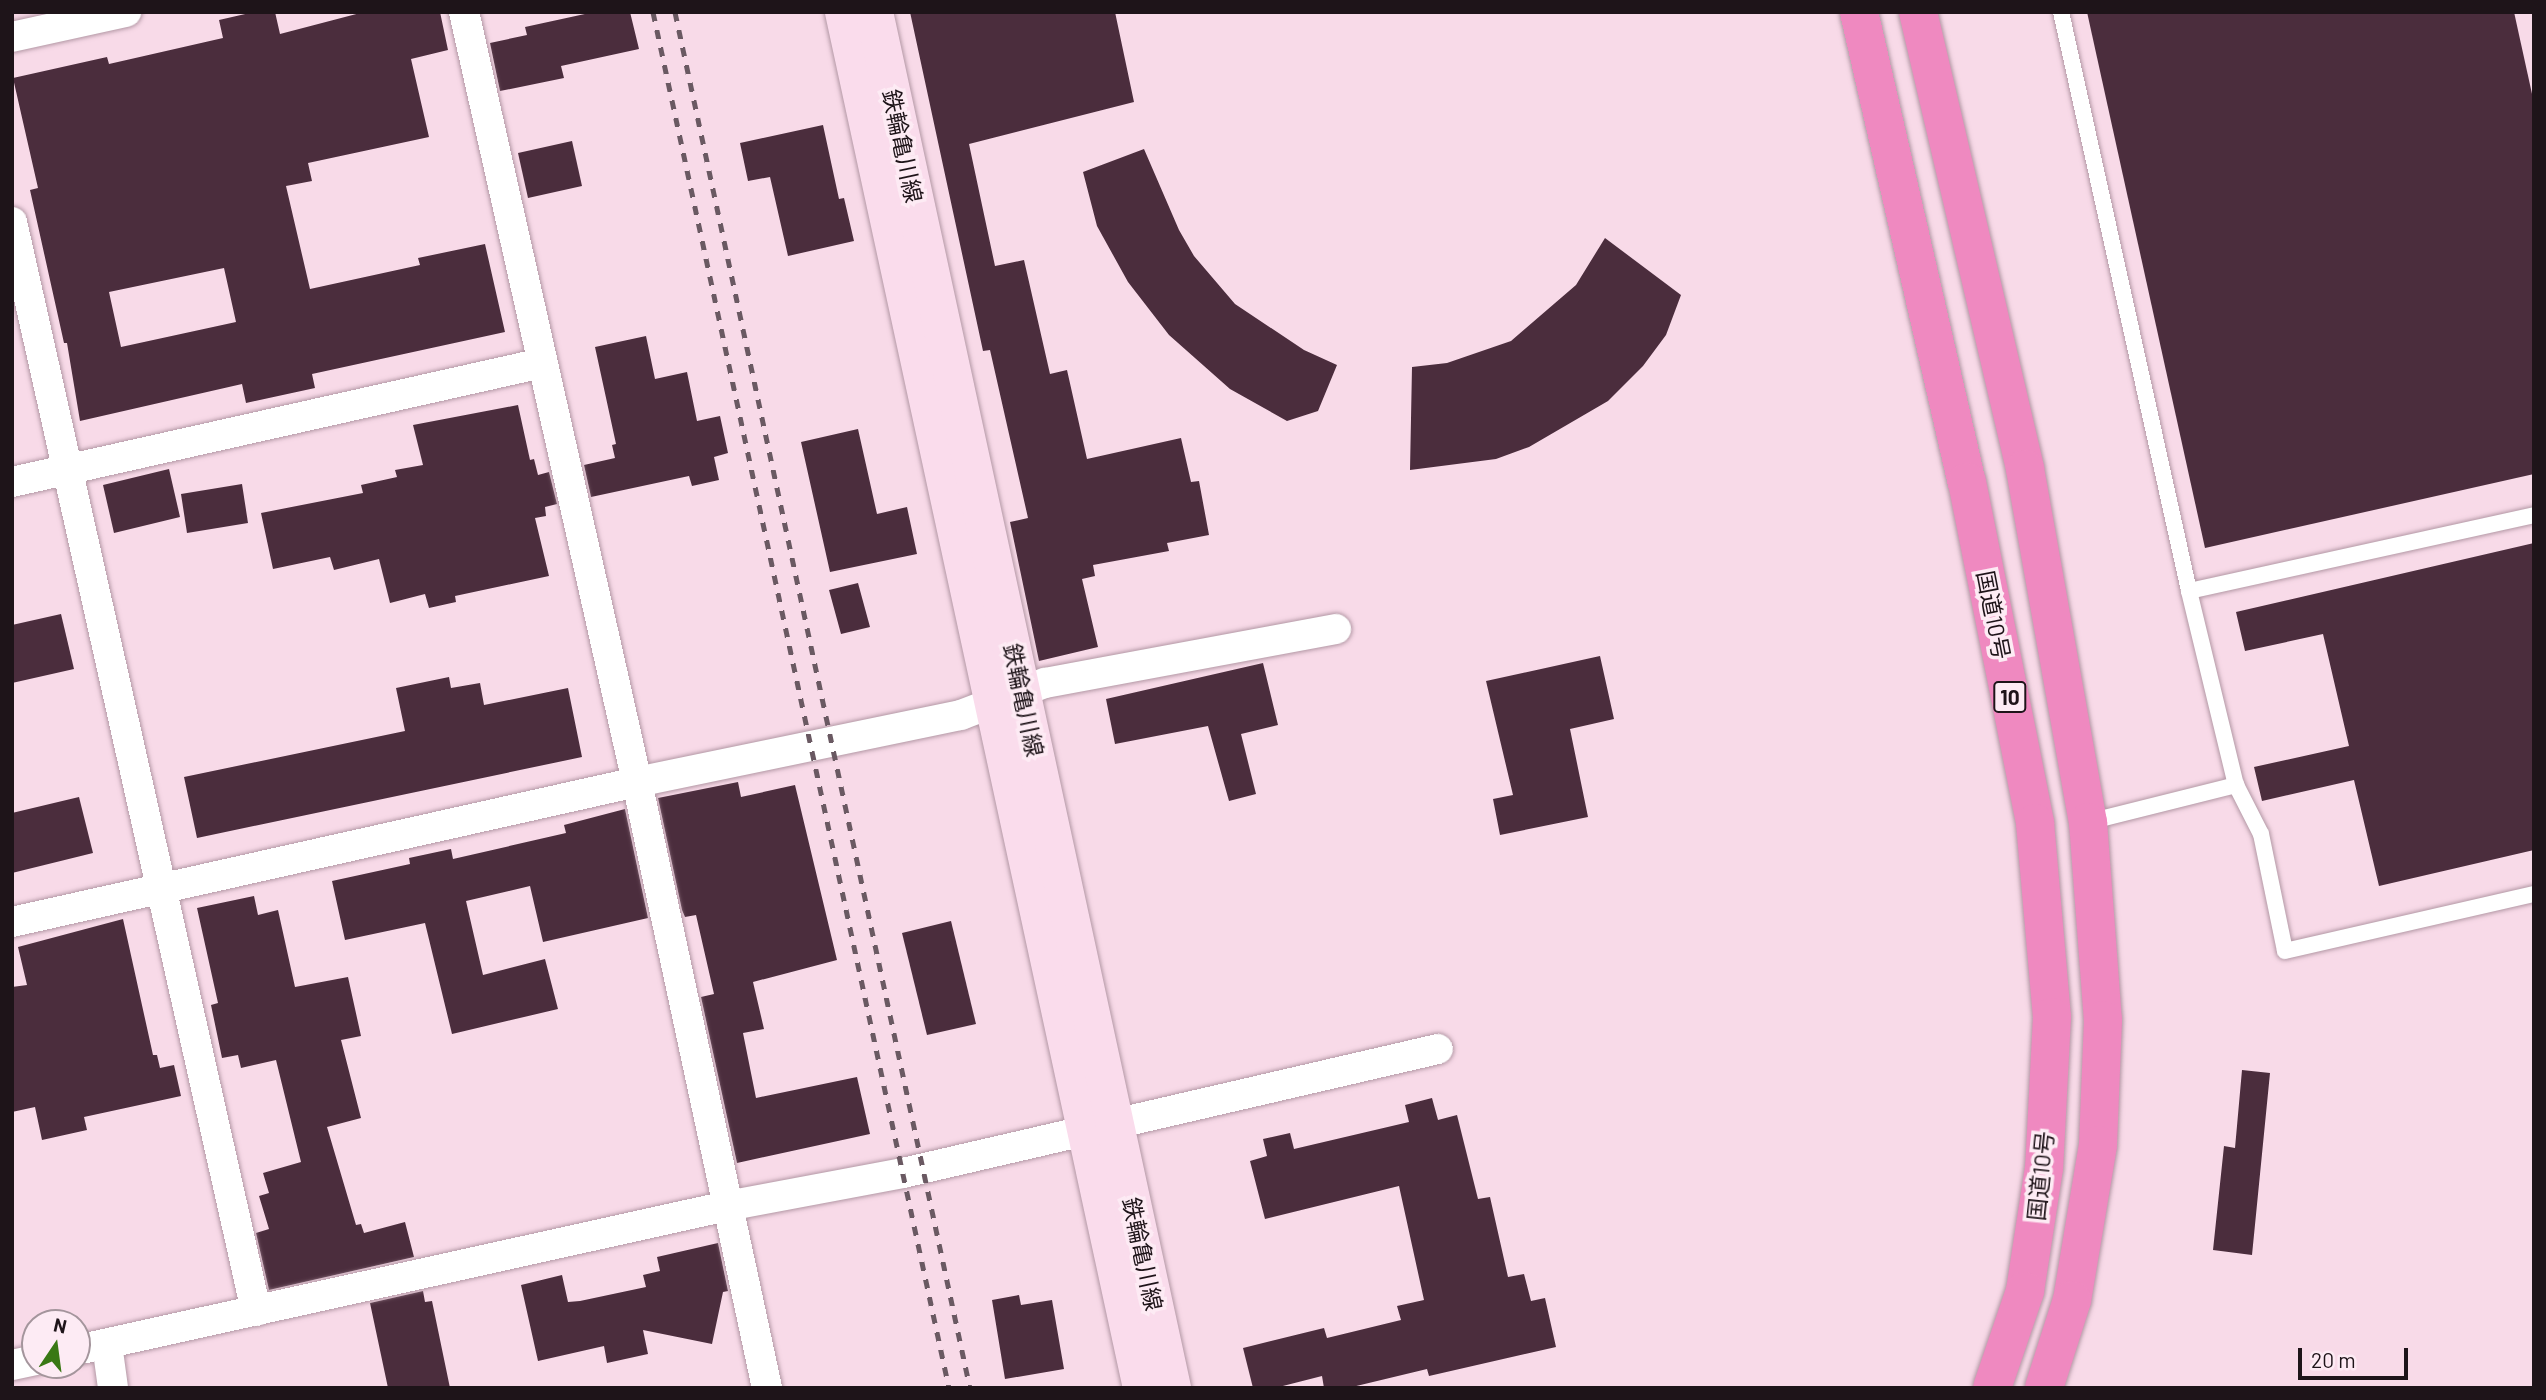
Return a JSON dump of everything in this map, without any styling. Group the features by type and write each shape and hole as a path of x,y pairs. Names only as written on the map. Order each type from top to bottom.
{"highway":[{"name":"国道10号","path":"1859,12 1967,482 2035,823 2052,1017 2044,1168 2025,1292 1992,1388"},
{"path":"1918,12 2025,469 2088,822 2103,1020 2098,1145 2072,1300 2044,1388"}],"main road":[{"name":"鉄輪亀川線","path":"844,12 1008,698"},
{"name":"鉄輪亀川線","path":"874,12 1008,698 1100,1124 1172,1388"},
{"name":"鉄輪亀川線","path":"1100,1124 1142,1388"}],"street":[{"path":"12,37 126,12"},
{"path":"464,12 637,782 767,1388"},
{"path":"12,222 256,1311"},
{"path":"12,482 542,363"},
{"path":"12,922 637,782 812,749 961,715 1045,683 1336,629"},
{"path":"91,1347 727,1206 913,1171 1100,1124 1438,1049"},
{"path":"107,1344 113,1388"}],"lane":[{"path":"2061,12 2189,591 2236,785 2261,835 2285,951 2534,894"},
{"path":"2189,591 2534,515"},
{"path":"2088,822 2236,785"}],"building":[{"path":"254,12 275,12 280,34 364,12 440,12 448,50 411,59 429,137 308,163 312,181 286,186 310,289 420,265 418,258 485,244 505,332 312,374 315,388 246,403 242,384 80,421 67,343 64,343 30,190 38,188 13,78 107,57 109,64 223,38 219,20","holes":["224,268 236,322 121,347 109,292"]},
{"path":"594,12 630,12 639,49 561,66 564,78 500,91 490,43 527,35 525,27"},
{"path":"910,12 1115,12 1134,102 969,144 995,266 1024,260 1050,374 1067,370 1087,459 1181,438 1191,482 1199,481 1209,535 1167,543 1169,551 1093,565 1095,576 1082,579 1098,647 1039,661 1010,522 1028,518 990,350 983,351"},
{"path":"2087,12 2514,12 2534,103 2534,474 2205,548"},
{"path":"823,125 839,199 844,198 854,241 788,256 770,177 748,181 740,143"},
{"path":"572,141 582,186 528,198 518,153"},
{"path":"1144,149 1179,230 1194,256 1235,304 1304,350 1337,365 1318,411 1287,421 1230,389 1169,335 1128,282 1097,226 1083,172"},
{"path":"1605,238 1681,295 1666,335 1643,366 1608,401 1529,447 1496,459 1410,470 1412,367 1447,363 1511,341 1576,285"},
{"path":"646,336 655,379 687,372 697,421 720,416 728,453 714,457 719,480 692,486 689,476 591,497 584,465 615,458 612,445 616,444 595,347"},
{"path":"518,405 530,460 534,459 538,475 549,472 557,504 545,507 546,516 535,518 549,576 455,596 456,602 429,608 425,594 390,603 379,559 334,570 330,557 273,569 261,513 363,493 361,485 397,477 395,470 423,465 413,425"},
{"path":"858,429 877,514 907,507 917,554 830,572 801,442"},
{"path":"169,469 180,517 114,533 103,485"},
{"path":"242,484 248,523 187,533 181,494"},
{"path":"2534,543 2534,850 2379,886 2354,780 2262,801 2254,767 2349,746 2323,634 2245,651 2236,612"},
{"path":"858,583 870,627 841,634 829,590"},
{"path":"61,614 74,669 12,683 12,625"},
{"path":"1600,656 1614,719 1570,729 1588,817 1500,835 1493,799 1513,795 1486,681"},
{"path":"1263,663 1278,725 1241,734 1256,794 1229,801 1208,726 1115,744 1106,699"},
{"path":"449,677 451,688 480,683 484,705 568,688 582,757 197,838 184,777 405,731 396,688"},
{"path":"738,782 741,797 795,785 837,960 753,982 764,1029 743,1033 756,1098 857,1077 870,1134 737,1163 701,997 714,994 696,915 685,917 682,910 658,798"},
{"path":"79,797 93,853 12,873 12,813"},
{"path":"625,809 648,918 543,942 530,886 466,901 483,975 545,959 558,1009 452,1034 425,923 345,940 332,881 410,864 409,858 451,849 453,859 566,833 564,825"},
{"path":"254,896 258,915 278,910 295,987 348,977 361,1036 341,1040 361,1118 327,1127 356,1225 361,1224 364,1233 405,1222 414,1257 269,1290 256,1233 269,1229 259,1196 269,1193 263,1173 301,1162 276,1060 241,1068 238,1055 222,1058 211,1005 218,1003 197,908"},
{"path":"123,919 153,1055 157,1055 160,1068 174,1065 181,1096 84,1117 87,1130 42,1140 35,1107 12,1112 12,987 27,985 18,947"},
{"path":"951,921 976,1024 927,1035 902,933"},
{"path":"2242,1070 2270,1073 2252,1255 2213,1250 2224,1146 2235,1148"},
{"path":"1432,1098 1438,1120 1457,1115 1478,1199 1490,1197 1508,1277 1524,1274 1531,1301 1545,1298 1556,1347 1429,1376 1427,1369 1348,1388 1324,1388 1322,1376 1275,1388 1253,1388 1243,1348 1324,1328 1327,1338 1401,1320 1397,1306 1424,1300 1399,1186 1265,1219 1250,1161 1267,1156 1263,1139 1290,1133 1294,1149 1409,1122 1405,1105"},
{"path":"718,1243 728,1291 723,1292 712,1344 643,1330 648,1354 607,1363 604,1346 538,1361 521,1285 562,1275 568,1302 646,1287 643,1275 660,1271 657,1257"},
{"path":"423,1291 425,1302 432,1301 450,1388 388,1388 370,1303"},
{"path":"1019,1295 1021,1305 1052,1300 1064,1369 1005,1379 992,1300"}],"railway":[{"path":"653,12 949,1388"},
{"path":"675,12 970,1388"}]}
